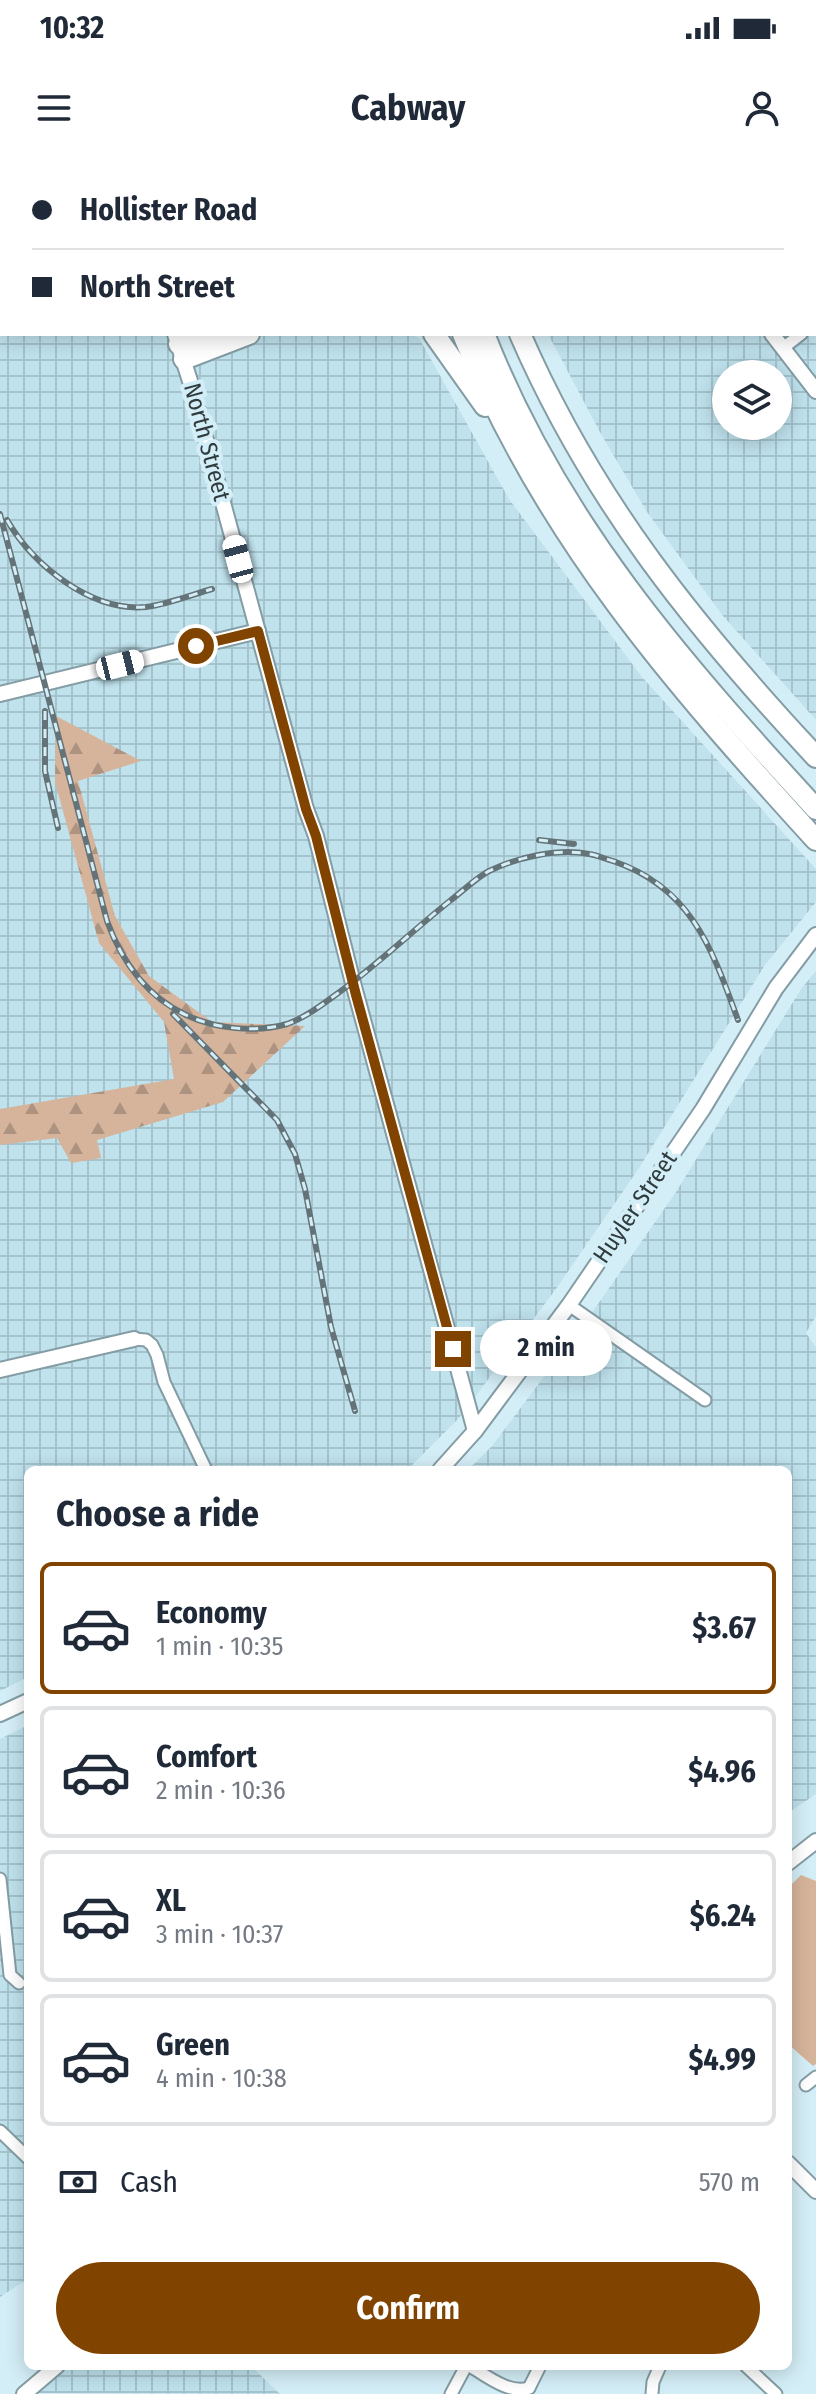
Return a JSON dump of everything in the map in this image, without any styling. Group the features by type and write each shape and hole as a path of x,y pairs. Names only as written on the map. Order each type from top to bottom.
{"highway":[{"path":"179,346 202,336"},
{"path":"179,346 237,336"},
{"path":"435,336 521,458"},
{"path":"464,336 521,458 577,551 642,641 816,840"},
{"path":"485,336 515,405 547,465 621,582 693,672 816,809"},
{"path":"500,336 549,440 614,547 697,656 816,789"},
{"path":"521,336 571,439 638,545 707,635 816,757"}],"street":[{"path":"774,336 816,391"},
{"path":"783,348 798,336"},
{"name":"North Street","path":"179,346 316,836 356,995 475,1431"},
{"path":"0,694 258,631"},
{"name":"Huyler Street","path":"453,1464 569,1305 703,1109 776,988 815,935"},
{"path":"569,1305 705,1400"},
{"path":"0,1370 134,1339 146,1340 157,1355 164,1382 204,1466"},
{"path":"0,1714 24,1703"},
{"path":"792,1860 816,1841"},
{"path":"0,1879 10,1975 19,1983"},
{"path":"806,2085 816,2077"},
{"path":"0,2131 24,2154"},
{"path":"792,2167 816,2191"},
{"path":"24,2394 52,2370"},
{"path":"451,2394 466,2370"},
{"path":"474,2370 508,2391 523,2392 533,2391 539,2370"},
{"path":"652,2394 658,2370"},
{"path":"750,2370 776,2394"}],"shaded area":[{"path":"0,336 414,336 419,338 509,499 642,677 816,869 816,902 765,965 639,1168 556,1289 459,1418 411,1466 24,1466 24,1679 0,1691"},
{"path":"549,336 816,336 816,720 723,616 647,512"},
{"path":"816,971 816,1316 806,1333 816,1347 816,1794 792,1810 792,1466 472,1466 492,1446 591,1314 676,1192 801,989"},
{"path":"24,1727 24,2282 0,2297 0,1739"},
{"path":"39,2370 255,2370 280,2394 22,2393"}],"green space":[{"path":"56,716 141,761 78,781 115,916 149,976 212,1022 305,1026 223,1102 97,1140 101,1158 71,1163 57,1138 0,1145 0,1109 174,1079 164,1022 99,943 55,782"},
{"path":"801,1875 816,1881 816,2064 813,2066 792,2048 792,1884"}],"railway":[{"path":"0,514 107,921 120,950 137,976 172,1007 198,1020 223,1026 249,1029 287,1024 311,1012 349,985 489,871 538,855 577,852 598,856 640,873 662,887 680,904 708,946 738,1020"},
{"path":"7,520 18,537 48,569 85,594 105,602 125,607 146,607 212,589"},
{"path":"45,711 45,771 58,828"},
{"path":"539,840 574,844"},
{"path":"173,1014 277,1120 295,1154 305,1189 331,1327 355,1411"}],"route":[{"path":"196,646 258,631 453,1349"}]}
